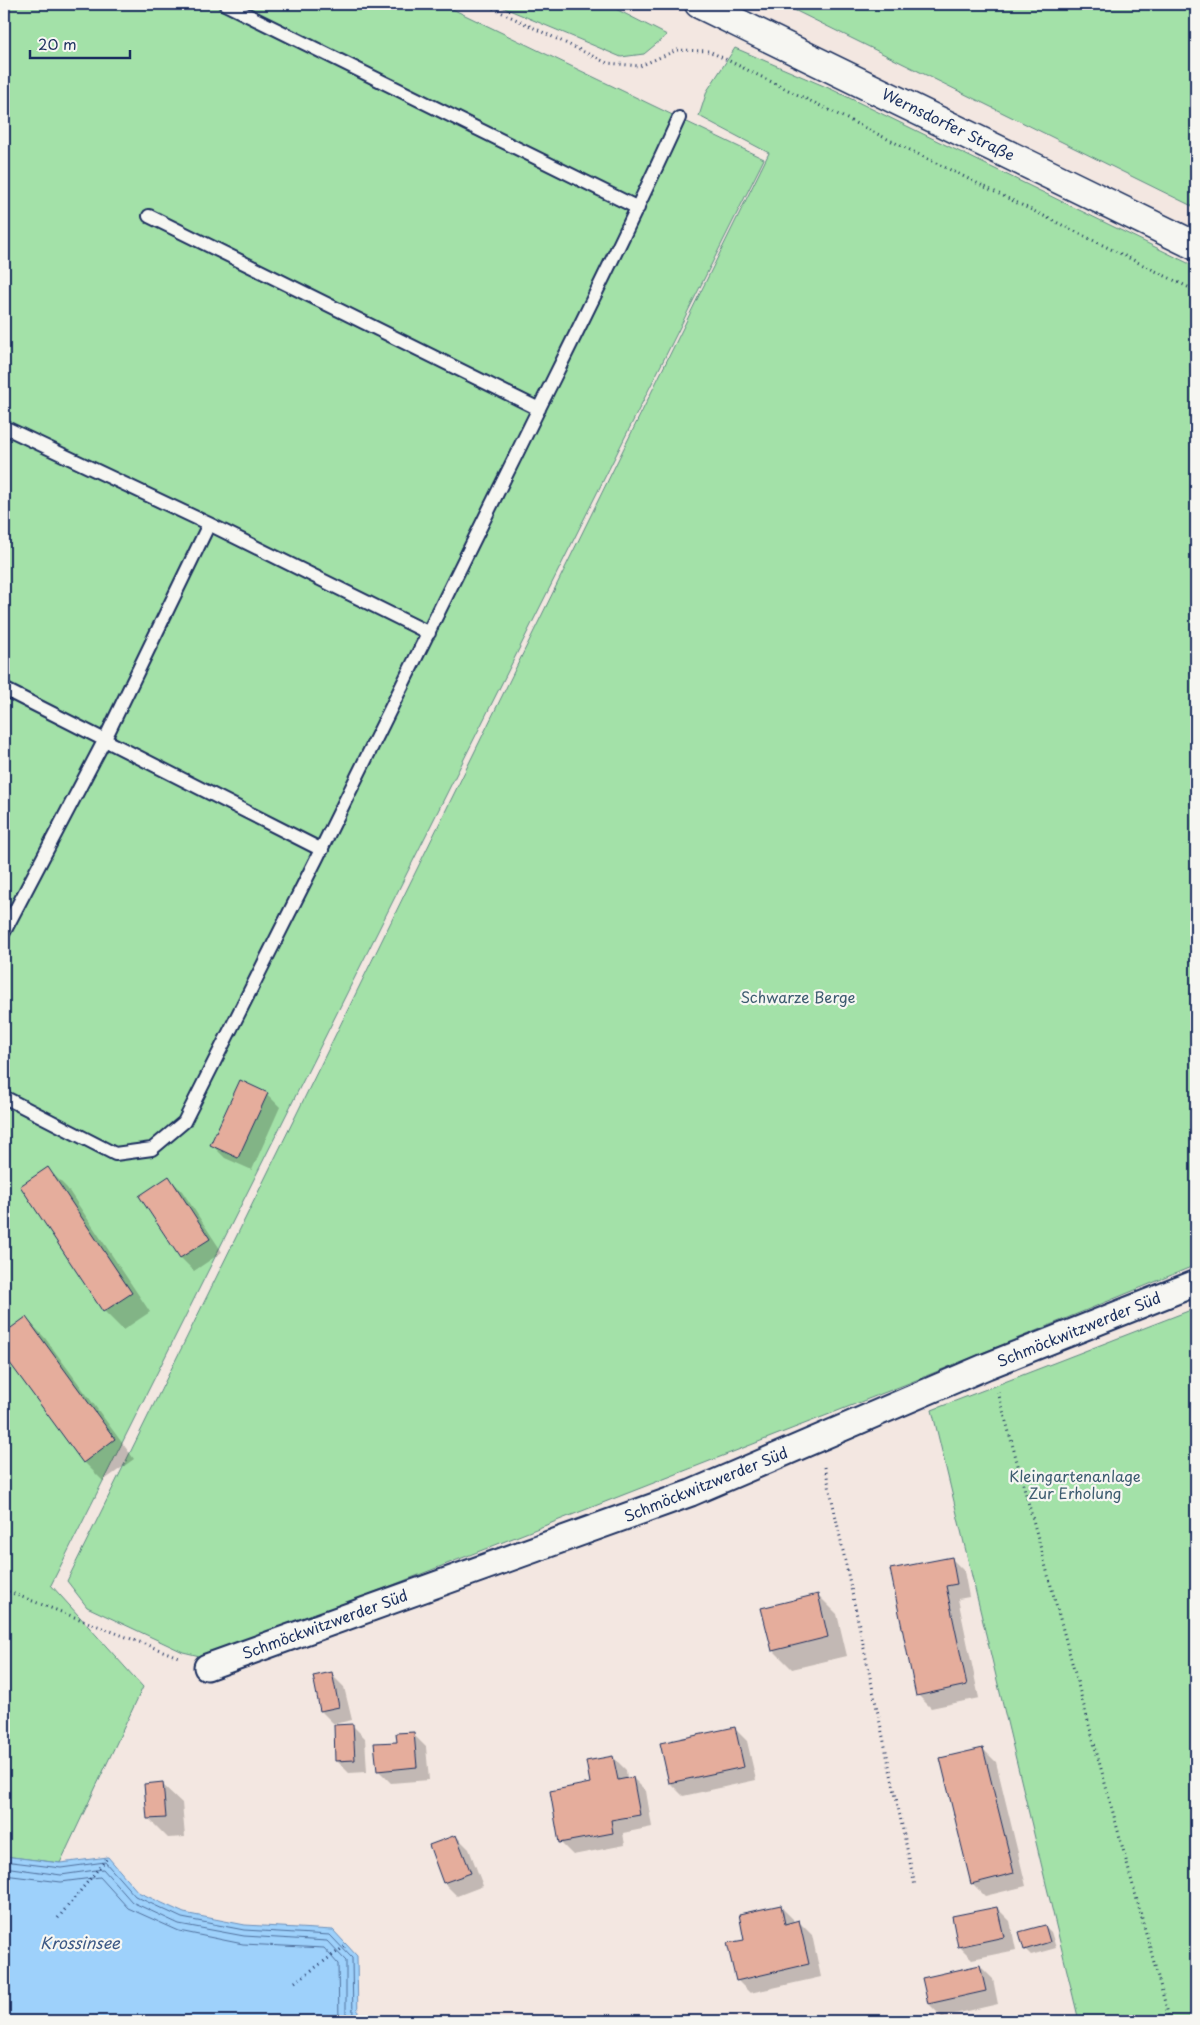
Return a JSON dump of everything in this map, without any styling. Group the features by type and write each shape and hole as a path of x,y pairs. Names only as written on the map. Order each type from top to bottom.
{"street":[{"name":"Wernsdorfer Straße","path":"699,4 1196,246"},
{"name":"Schmöckwitzwerder Süd","path":"207,1667 691,1493 819,1440 987,1366 1196,1283"}],"lane":[{"path":"225,4 638,208"},
{"path":"4,1097 115,1154 152,1149 184,1122 322,850 429,633 638,208 679,118"},
{"path":"149,216 539,409"},
{"path":"5,431 209,524 429,633"},
{"path":"4,932 104,740 209,524"},
{"path":"4,690 322,850"}],"path":[{"path":"484,4 607,63 640,66 677,50 709,50 1196,291"},
{"path":"987,1366 996,1385 1170,2021"},
{"path":"819,1440 915,1886"},
{"path":"4,1590 207,1667"},
{"path":"58,1918 108,1857"},
{"path":"295,1982 347,1945"}],"green space":[{"path":"4,4 442,4 764,159 51,1585 143,1687 60,1863 4,1856"},
{"path":"495,4 606,4 667,35 644,54 621,57"},
{"path":"782,4 1196,4 1196,208"},
{"name":"Schwarze Berge","path":"735,48 831,89 1196,267 1196,1265 909,1383 273,1632 204,1657 183,1652 87,1607 67,1581 769,153 699,116 707,91"},
{"name":"Kleingartenanlage Zur Erholung","path":"1196,1308 1196,2021 1079,2021 932,1410"}],"water":[{"name":"Krossinsee","path":"4,1856 60,1863 108,1857 138,1892 184,1913 245,1925 333,1930 357,1956 358,2021 4,2021"}],"building":[{"path":"240,1080 268,1093 238,1158 210,1145"},
{"path":"48,1167 132,1293 103,1312 20,1186"},
{"path":"169,1176 210,1239 180,1258 139,1196"},
{"path":"26,1317 115,1439 83,1463 4,1355 4,1333"},
{"path":"952,1557 957,1584 946,1586 967,1685 916,1696 890,1569"},
{"path":"818,1594 828,1637 772,1651 761,1608"},
{"path":"332,1672 339,1707 320,1711 313,1676"},
{"path":"353,1724 355,1760 335,1761 334,1725"},
{"path":"735,1727 744,1767 669,1783 660,1743"},
{"path":"414,1732 417,1767 377,1771 374,1743 397,1742 396,1733"},
{"path":"983,1748 1014,1873 971,1884 940,1758"},
{"path":"613,1756 618,1780 633,1777 640,1815 611,1820 613,1833 559,1843 550,1791 590,1783 586,1761"},
{"path":"163,1782 166,1818 147,1819 144,1784"},
{"path":"456,1835 471,1873 443,1883 429,1845"},
{"path":"781,1905 785,1924 799,1920 809,1964 736,1981 727,1943 744,1940 739,1914"},
{"path":"997,1907 1004,1937 958,1947 952,1916"},
{"path":"1045,1925 1050,1942 1024,1950 1019,1932"},
{"path":"980,1965 986,1991 928,2004 922,1978"}]}
